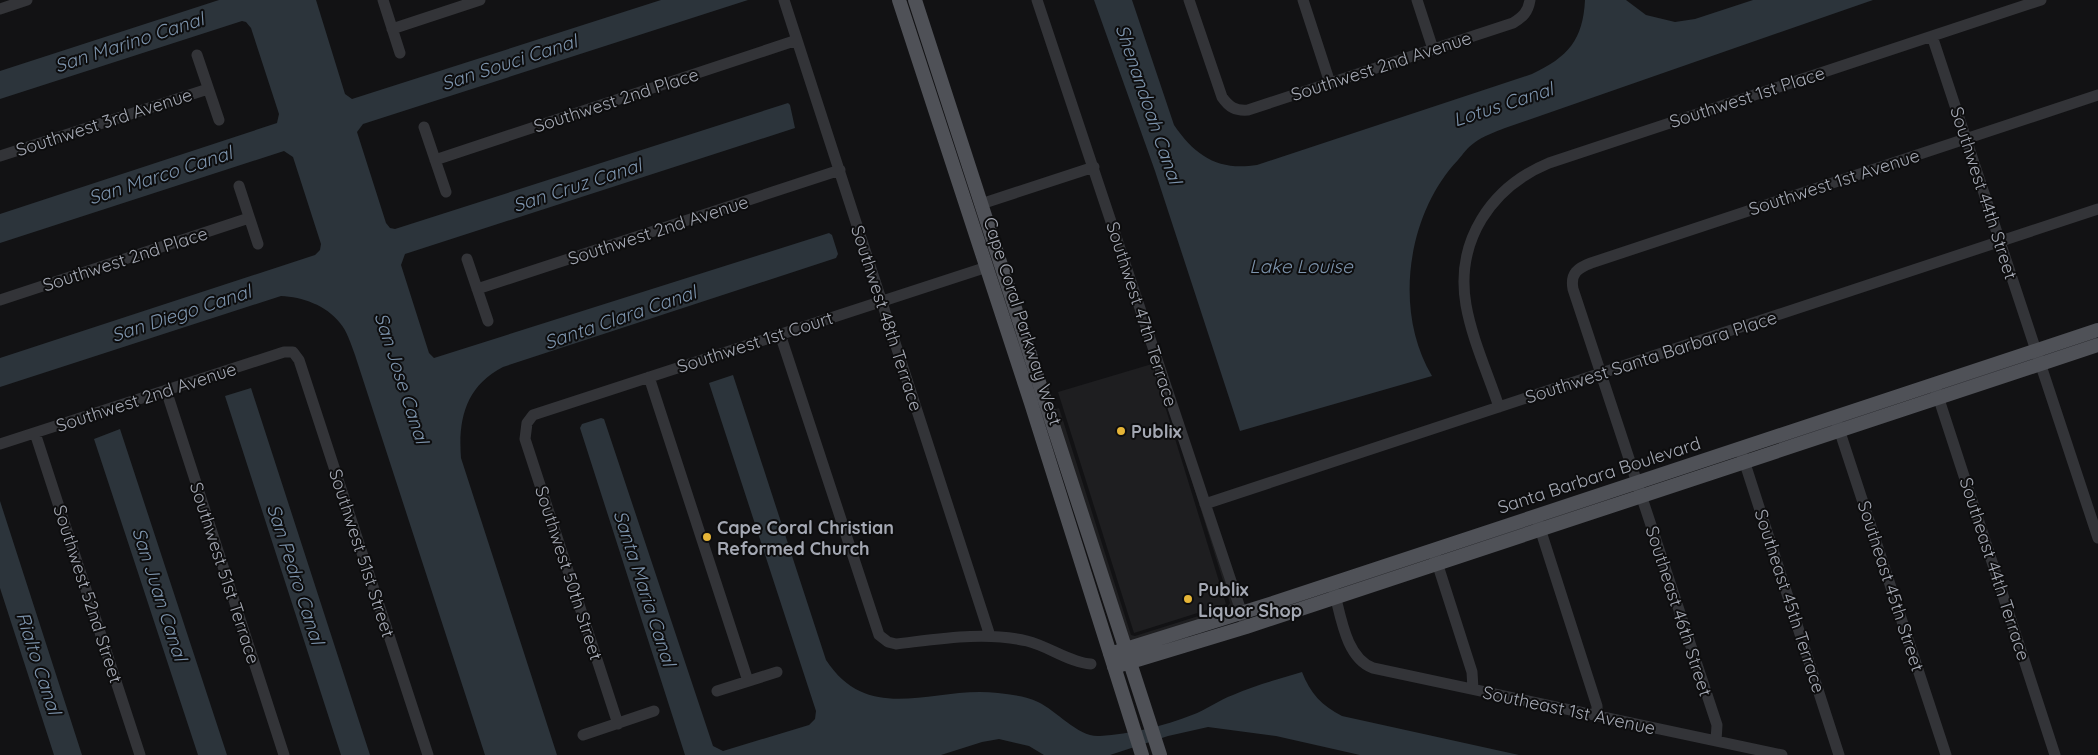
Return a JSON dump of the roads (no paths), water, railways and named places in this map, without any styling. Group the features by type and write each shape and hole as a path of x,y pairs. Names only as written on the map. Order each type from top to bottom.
{"main road":[{"name":"Cape Coral Parkway West","path":"899,0 1031,403 1141,753"},
{"name":"Cape Coral Parkway West","path":"915,0 1128,655 1152,722"},
{"path":"937,118 948,130 972,198 981,204"},
{"path":"987,267 997,276 1020,345 1029,353"},
{"name":"Santa Barbara Boulevard","path":"1112,660 1241,612 2098,330"},
{"name":"Santa Barbara Boulevard","path":"1128,655 1149,656 1246,627 2098,345"},
{"path":"1031,403 1042,418 1062,481 1069,489 1075,491"},
{"path":"1149,656 1141,664 1139,671 1161,749"}],"street":[{"path":"0,9 26,0"},
{"path":"383,0 400,53"},
{"path":"392,29 480,0"},
{"name":"Southwest 48th Terrace","path":"784,0 990,636"},
{"name":"Southwest 47th Terrace","path":"1037,0 1246,627"},
{"name":"Southwest 2nd Avenue","path":"1189,0 1222,98 1228,106 1239,111 1248,110 1513,23 1521,18 1529,4"},
{"path":"1303,0 1330,83"},
{"path":"1417,0 1433,49"},
{"name":"Southwest 1st Place","path":"1499,406 1466,304 1465,263 1476,228 1491,204 1505,189 1539,167 2041,0"},
{"name":"Southwest 44th Street","path":"1932,36 2098,538"},
{"name":"Southwest 2nd Place","path":"435,160 797,40"},
{"name":"Southwest 3rd Avenue","path":"197,55 219,120"},
{"name":"Southwest 3rd Avenue","path":"0,156 208,89"},
{"name":"Southwest 1st Avenue","path":"1574,274 1579,268 1591,263 2098,95"},
{"path":"424,127 446,192"},
{"path":"981,204 1094,167"},
{"name":"Southwest 2nd Avenue","path":"477,289 840,170"},
{"path":"239,186 258,244"},
{"name":"Southwest Santa Barbara Place","path":"1205,504 2098,209"},
{"name":"Southwest 2nd Place","path":"0,300 249,218"},
{"path":"467,259 488,321"},
{"name":"Southwest 1st Court","path":"527,423 533,415 987,267"},
{"name":"Southeast 46th Street","path":"1574,274 1573,289 1717,724 1716,741"},
{"path":"780,334 878,635 888,642 896,644 990,636 1038,644 1080,662 1091,664"},
{"name":"Southwest 2nd Avenue","path":"0,444 284,352 292,352"},
{"name":"Southwest 51st Street","path":"292,352 300,360 428,755"},
{"path":"650,377 748,681"},
{"name":"Southeast 44th Terrace","path":"1934,384 2055,755"},
{"name":"Southwest 51st Terrace","path":"166,390 284,755"},
{"name":"Southeast 45th Street","path":"1835,417 1946,755"},
{"name":"Southwest 50th Street","path":"527,423 525,439 618,724"},
{"name":"Southwest 52nd Street","path":"35,433 140,755"},
{"name":"Southeast 45th Terrace","path":"1740,448 1839,755"},
{"path":"1536,516 1597,706 1597,716"},
{"path":"1433,550 1472,672 1473,689"},
{"path":"1332,583 1336,597"},
{"name":"Southeast 1st Avenue","path":"1336,597 1350,643 1358,659 1373,668 1782,755"},
{"path":"717,691 777,672"},
{"path":"583,735 654,711"}],"water":[{"path":"219,0 316,0 345,94 352,99 661,0 748,0 363,124 357,132 386,223 390,228 395,229 788,103 790,105 795,128 405,254 401,265 429,353 434,358 829,233 832,235 838,254 836,258 503,367 480,384 467,405 461,430 461,458 557,755 485,755 349,338 342,326 328,311 305,300 281,296 0,387 0,358 315,255 320,250 321,244 293,157 284,151 0,243 0,214 277,123 279,114 251,28 246,22 242,21 0,99 0,71"},
{"name":"Lake Louise","path":"1094,0 1132,0 1174,125 1191,146 1210,159 1231,166 1243,166 1257,165 1532,74 1545,68 1564,54 1577,37 1584,14 1585,0 1626,0 1646,15 1675,22 1695,19 1753,0 1873,0 1505,128 1489,134 1472,145 1441,182 1427,207 1417,235 1411,264 1412,322 1420,350 1432,376 1240,431 1155,171"},
{"name":"Santa Maria Canal","path":"733,375 826,660 843,680 862,692 883,698 904,699 974,692 1019,696 1038,702 1084,733 1100,736 1147,729 1170,723 1197,713 1241,691 1302,672 1313,693 1328,708 1342,716 1519,755 1360,755 1276,736 1208,727 1168,736 1110,755 1044,755 1029,746 999,739 982,742 941,755 685,755 580,428 582,424 601,418 604,419 713,746 723,751 809,725 815,719 816,711 709,383"},
{"name":"San Pedro Canal","path":"251,388 370,755 341,755 225,396"},
{"name":"San Juan Canal","path":"120,429 227,755 198,755 94,439"},
{"name":"Rialto Canal","path":"0,501 82,755 54,755 0,588"}],"place":[{"name":"Publix","path":"1121,431"},
{"name":"Cape Coral Christian Reformed Church","path":"707,537"},
{"name":"Publix Liquor Shop","path":"1188,599"}],"water label":[{"name":"San Marino Canal","path":"129,42"},
{"name":"San Souci Canal","path":"509,62"},
{"name":"Shenandoah Canal","path":"1149,104"},
{"name":"Lotus Canal","path":"1503,104"},
{"name":"San Marco Canal","path":"160,175"},
{"name":"San Cruz Canal","path":"577,185"},
{"name":"San Diego Canal","path":"181,313"},
{"name":"Santa Clara Canal","path":"620,317"},
{"name":"San Jose Canal","path":"402,378"}]}
